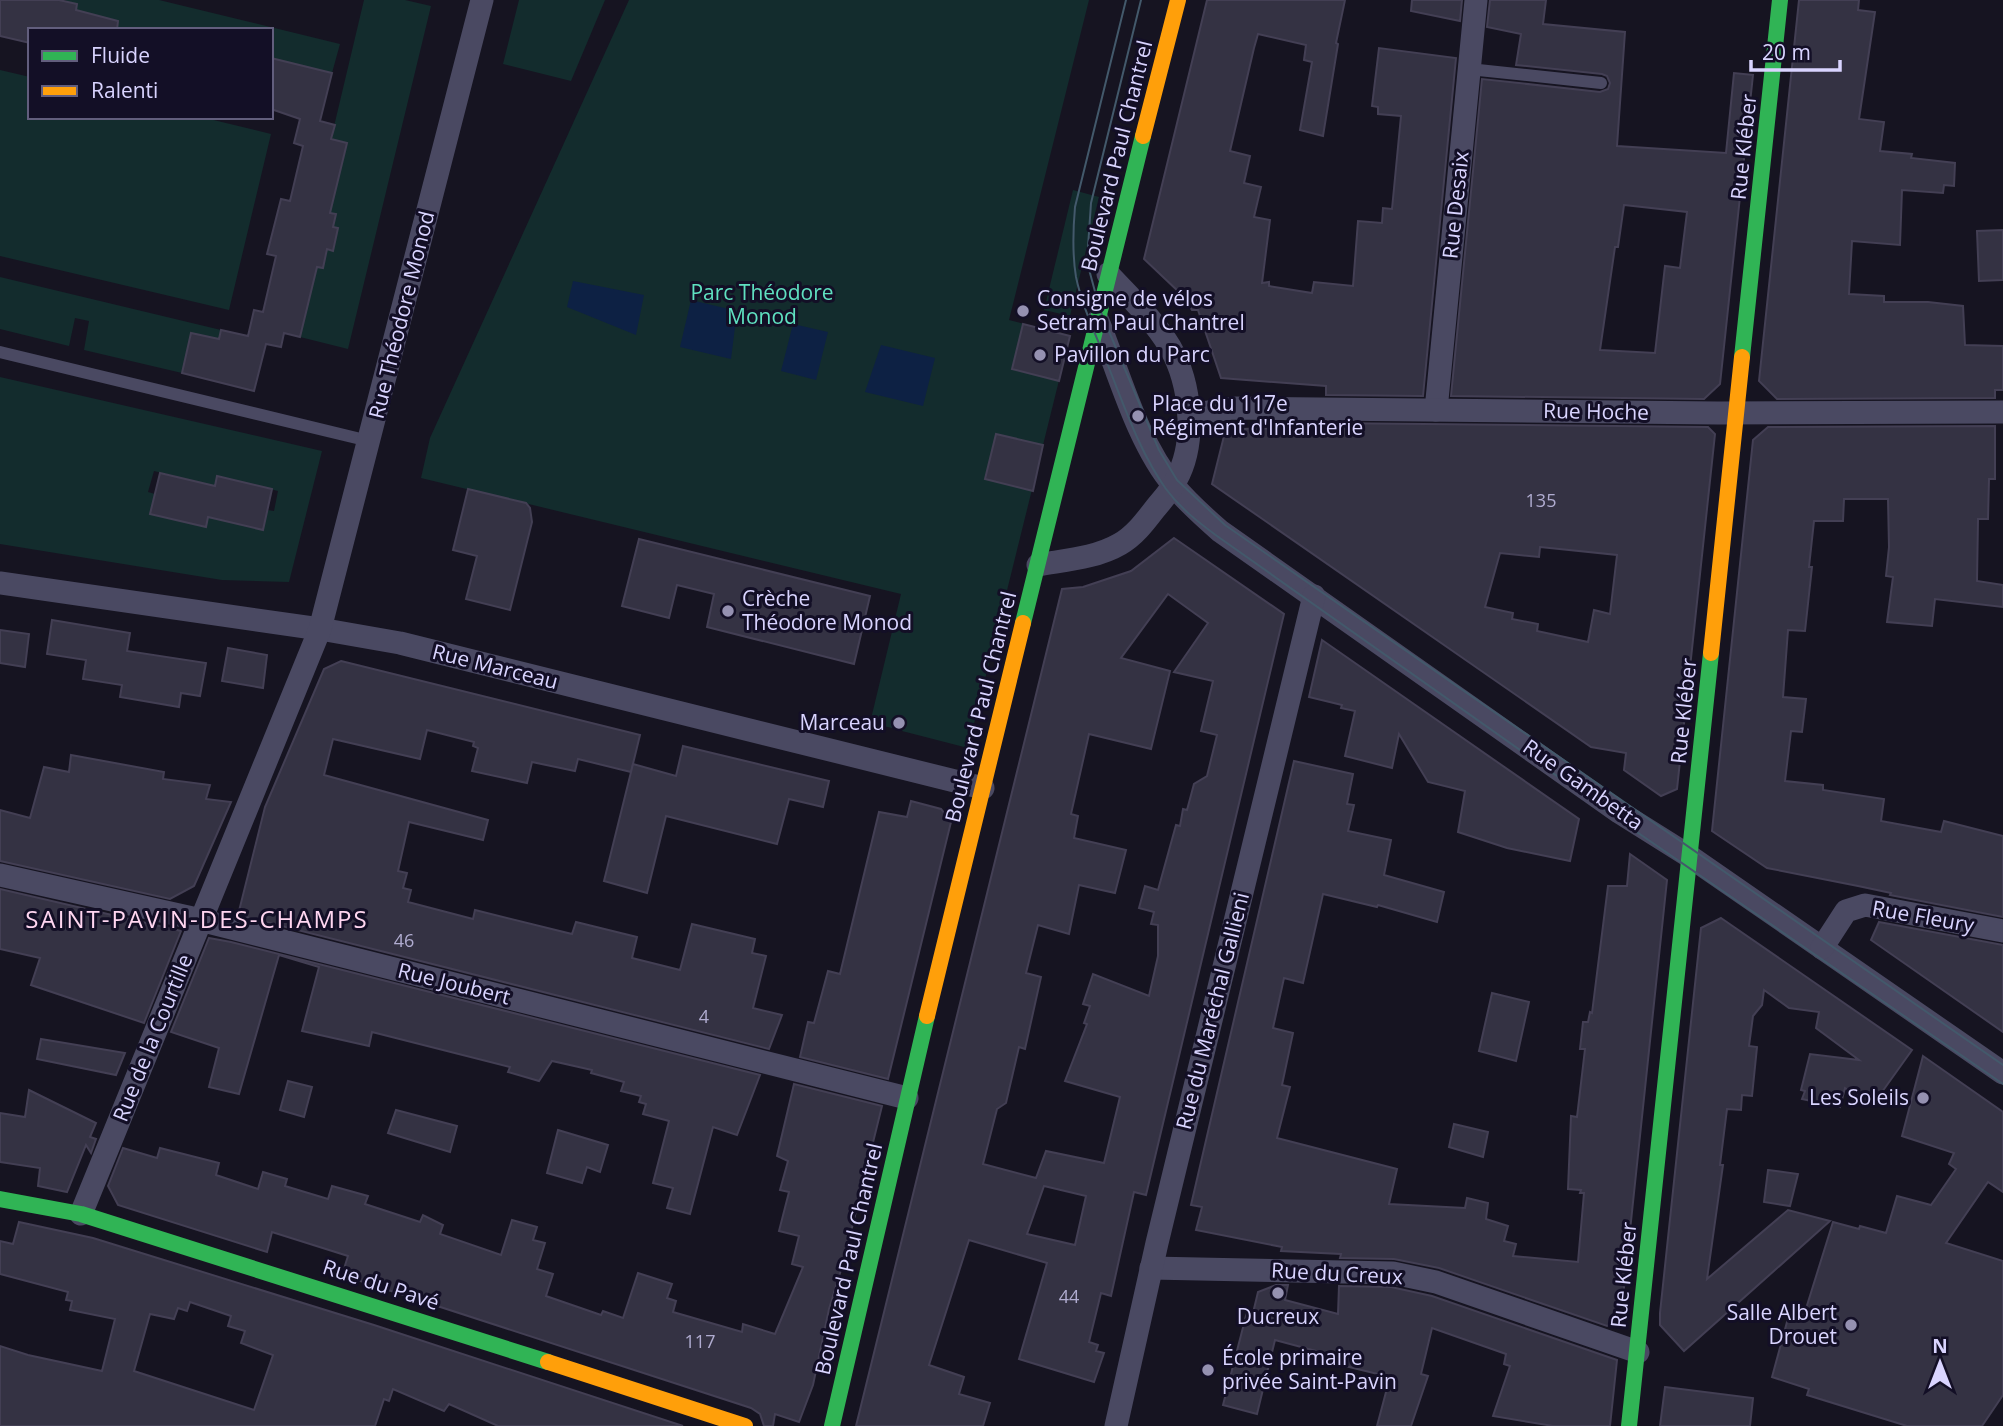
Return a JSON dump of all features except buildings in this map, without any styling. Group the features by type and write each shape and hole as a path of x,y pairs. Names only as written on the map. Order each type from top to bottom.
{"street":[{"name":"Rue Théodore Monod","path":"320,629 482,0"},
{"name":"Boulevard Paul Chantrel","path":"832,1426 907,1098 1108,274 1178,0"},
{"name":"Rue Desaix","path":"1436,410 1476,0"},
{"name":"Rue Kléber","path":"1629,1426 1780,0"},
{"path":"1038,565 1100,553 1120,544 1136,531 1177,480 1186,450 1189,415 1186,390 1169,346 1141,308 1108,274"},
{"name":"Rue Gambetta","path":"1098,321 1130,406 1152,452 1173,485 1195,510 1220,531 1619,812 1689,856 2003,1073"},
{"name":"Rue Hoche","path":"1189,415 1233,408 1737,414 2003,412"},
{"name":"Rue Marceau","path":"0,583 400,643 983,788"},
{"name":"Rue du Maréchal Gallieni","path":"1116,1426 1151,1268 1314,596"},
{"name":"Rue de la Courtille","path":"81,1214 320,629"},
{"name":"Rue Joubert","path":"0,875 201,920 907,1098"},
{"name":"Rue Fleury","path":"1822,948 1846,911 1865,905 2003,931"},
{"name":"Rue du Pavé","path":"0,1199 81,1214 369,1303 745,1426"},
{"name":"Rue du Creux","path":"1151,1268 1393,1273 1436,1282 1638,1352"}],"lane":[{"path":"1469,69 1601,83"},
{"path":"0,352 369,442"}],"green space":[{"path":"64,0 159,0 340,44 332,73 273,58 273,28 87,28 76,10 77,4"},
{"path":"364,0 405,0 431,6 348,349 300,337 317,267 323,268 327,249 333,250 338,229 333,227 336,215 330,213 347,144 331,139"},
{"path":"519,0 605,0 571,81 503,64"},
{"name":"Parc Théodore Monod","path":"629,0 1089,0 1009,320 1070,336 968,748 902,731 905,718 895,716 892,728 870,723 901,594 421,478 430,438"},
{"path":"0,70 28,77 28,119 209,119 271,134 229,310 0,256"},
{"path":"1073,190 1099,197 1070,316 1044,310"},
{"path":"0,277 221,330 219,339 191,333 182,373 84,350 89,321 75,318 69,346 0,329"},
{"path":"0,377 322,451 289,582 222,580 0,544","holes":["154,471 215,486 218,476 278,491 274,511 267,510 262,530 222,520 209,512 206,526 150,514 155,494 148,492"]}],"water":[{"path":"573,281 644,295 636,335 567,307"},
{"path":"691,300 737,311 731,359 680,347"},
{"path":"793,324 828,332 816,380 781,371"},
{"path":"881,345 935,358 923,406 865,392"}],"tram line":[{"path":"1126,0 1075,207 1074,259 1082,299 1126,411 1140,444 1171,496 1217,536 1615,817 2003,1084"},
{"path":"1141,0 1091,203 1087,262 1100,310 1159,450 1177,480 1225,525 2003,1065"}],"traffic: fast":[{"path":"1742,357 1780,0"},
{"path":"1023,623 1143,136"},
{"path":"1629,1426 1711,653"},
{"path":"832,1426 927,1016"},
{"path":"0,1199 81,1214 548,1362"}],"traffic: slow":[{"path":"1143,136 1178,0"},
{"path":"1711,653 1742,357"},
{"path":"927,1016 1023,623"},
{"path":"548,1362 745,1426"}],"place":[{"name":"Consigne de vélos Setram Paul Chantrel","path":"1023,311"},
{"name":"Pavillon du Parc","path":"1040,355"},
{"name":"Place du 117e Régiment d'Infanterie","path":"1138,416"},
{"name":"Crèche Théodore Monod","path":"728,611"},
{"name":"Marceau","path":"899,723"},
{"name":"Les Soleils","path":"1923,1098"},
{"name":"Ducreux","path":"1278,1293"},
{"name":"Salle Albert Drouet","path":"1851,1325"},
{"name":"École primaire privée Saint-Pavin","path":"1208,1370"}],"district":[{"name":"SAINT-PAVIN-DES-CHAMPS","path":"197,920"}]}
